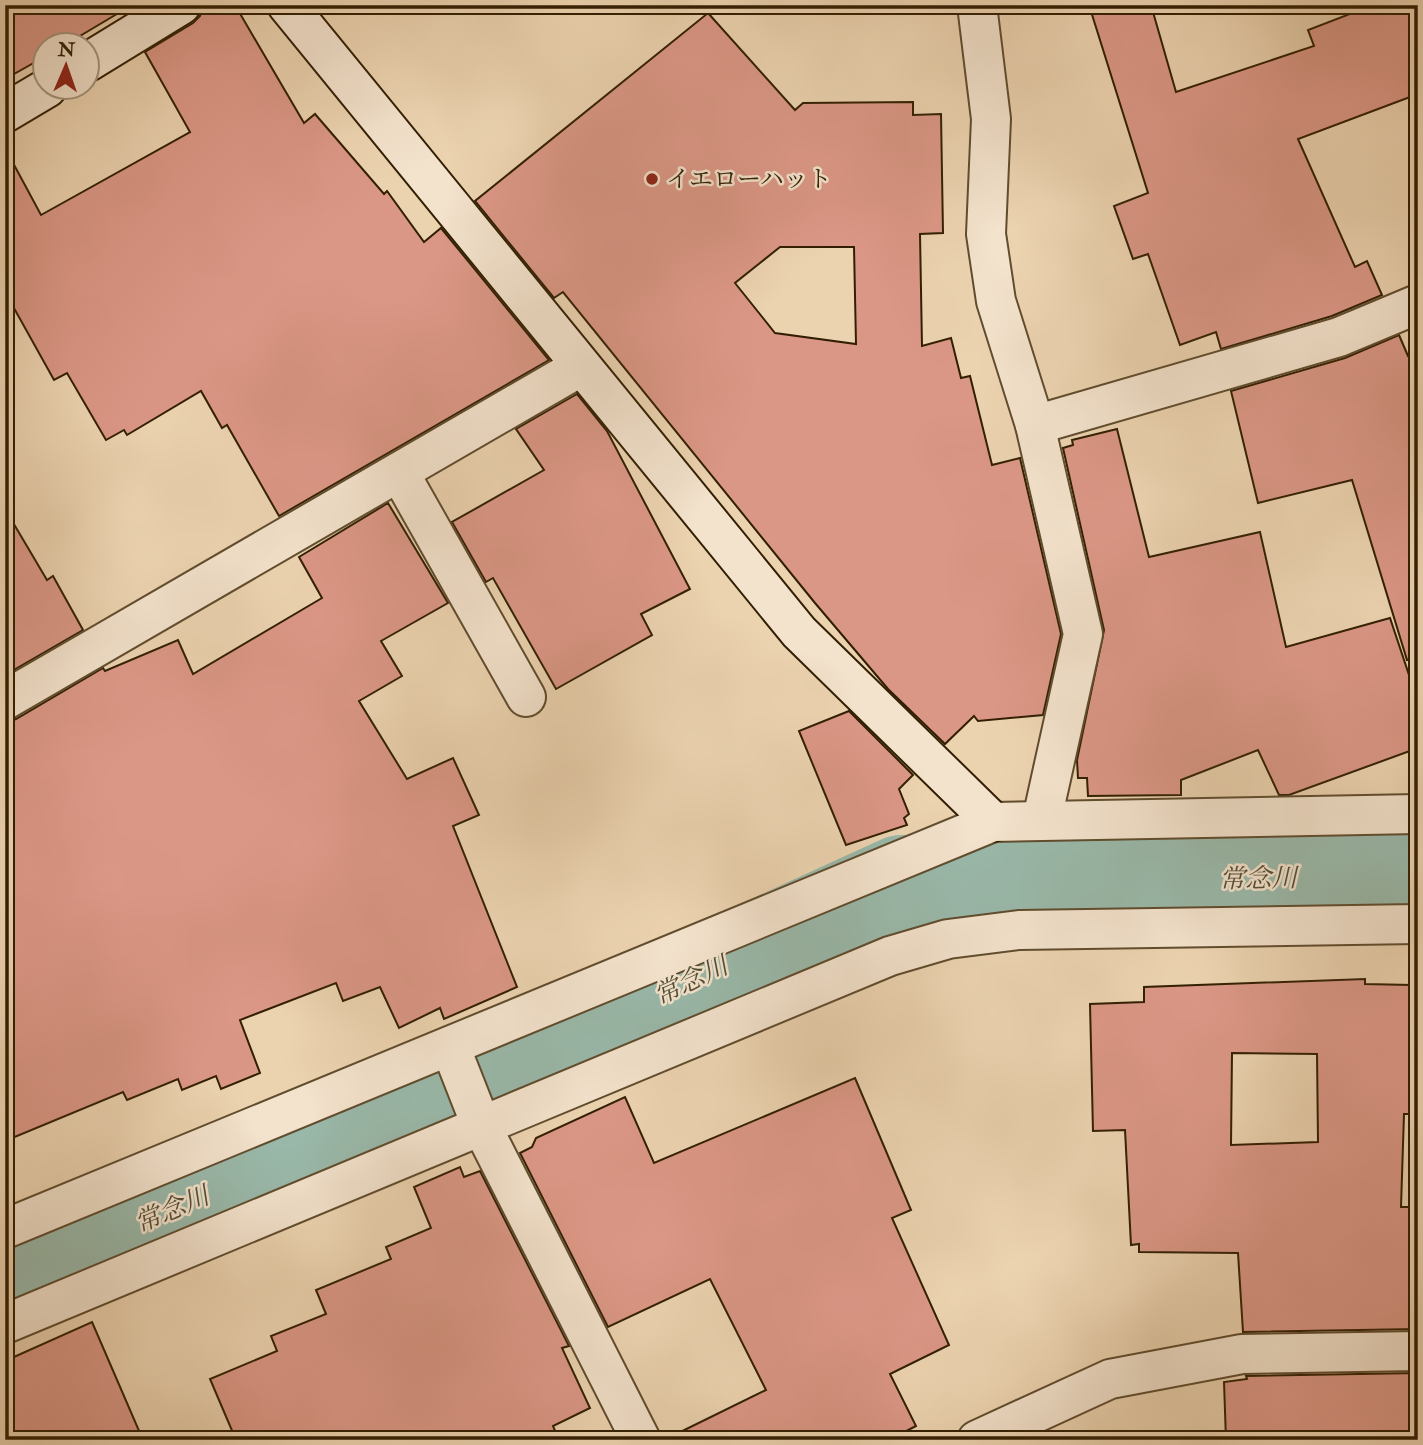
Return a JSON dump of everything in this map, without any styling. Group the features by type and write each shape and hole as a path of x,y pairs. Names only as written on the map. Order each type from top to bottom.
{"street":[{"path":"102,53 181,5"},
{"path":"287,5 799,632 993,822"},
{"path":"977,5 991,118 986,234 996,301 1035,425 1083,634 1042,819"},
{"path":"5,113 32,97"},
{"path":"1035,425 1339,337 1418,304"},
{"path":"5,699 580,367"},
{"path":"399,472 526,697"},
{"path":"5,1229 993,822 1418,814"},
{"path":"5,1324 890,957 948,939 1019,930 1418,924"},
{"path":"450,1046 481,1125 641,1440"},
{"path":"977,1440 1110,1378 1242,1354 1418,1352"}],"building":[{"path":"5,5 139,5 124,14 122,11 87,32 32,32 32,64 5,79"},
{"path":"203,5 235,5 304,123 315,114 384,194 387,191 424,242 441,228 549,360 279,516 227,425 222,428 201,391 127,435 124,430 106,440 67,373 54,380 5,292 5,148 41,215 190,132 145,52 193,23 200,16"},
{"path":"1089,5 1151,5 1176,92 1314,46 1308,30 1373,5 1418,5 1418,94 1298,139 1355,267 1367,261 1382,295 1332,316 1221,349 1216,332 1180,345 1148,254 1133,259 1114,206 1148,193"},
{"path":"708,13 795,110 803,103 913,102 913,115 941,114 943,233 920,234 922,346 951,338 961,378 970,376 992,465 1020,458 1061,634 1043,715 978,721 974,716 945,744 888,689 563,292 554,298 475,201","holes":["780,247 854,247 856,344 775,333 735,283"]},
{"path":"1399,335 1408,356 1418,354 1418,658 1407,660 1352,480 1258,503 1231,391 1345,358"},
{"path":"577,394 607,431 690,589 641,614 652,635 556,689 493,578 486,582 452,522 544,470 516,429"},
{"path":"1117,429 1149,557 1260,532 1286,647 1390,618 1418,702 1418,748 1289,795 1279,795 1258,750 1181,780 1181,795 1088,796 1087,778 1078,778 1077,760 1104,630 1063,448 1073,445 1072,440"},
{"path":"388,503 448,603 381,641 402,676 359,701 407,779 453,758 479,815 453,826 517,987 444,1019 440,1008 399,1028 380,987 343,1001 336,983 240,1020 260,1073 221,1089 216,1076 182,1090 178,1079 127,1100 123,1092 5,1141 5,722 16,719 103,668 105,671 178,640 193,674 322,598 299,557"},
{"path":"5,509 47,580 53,576 83,630 5,675"},
{"path":"849,711 913,775 899,789 909,814 904,818 907,825 846,845 799,731"},
{"path":"1365,979 1365,984 1411,985 1410,1039 1418,1039 1418,1088 1410,1088 1410,1114 1404,1114 1401,1207 1418,1207 1418,1329 1243,1332 1238,1253 1139,1252 1139,1244 1131,1245 1125,1130 1093,1131 1090,1004 1144,1002 1144,987","holes":["1232,1053 1317,1054 1318,1142 1231,1145"]},
{"path":"855,1078 911,1210 892,1218 949,1345 890,1374 916,1426 889,1440 664,1440 766,1390 710,1279 608,1327 520,1153 532,1147 536,1138 625,1097 654,1163"},
{"path":"460,1167 464,1177 480,1171 569,1346 562,1348 590,1408 553,1426 559,1440 236,1440 210,1379 277,1351 271,1336 326,1314 316,1290 391,1259 386,1247 431,1228 414,1187"},
{"path":"92,1322 143,1440 5,1440 5,1361"},
{"path":"1418,1373 1415,1440 1226,1440 1224,1382 1247,1379 1246,1376"}],"waterway":[{"name":"常念川","path":"5,1280 413,1108 902,885 1418,876"}],"place":[{"name":"イエローハット","path":"652,179"}]}
